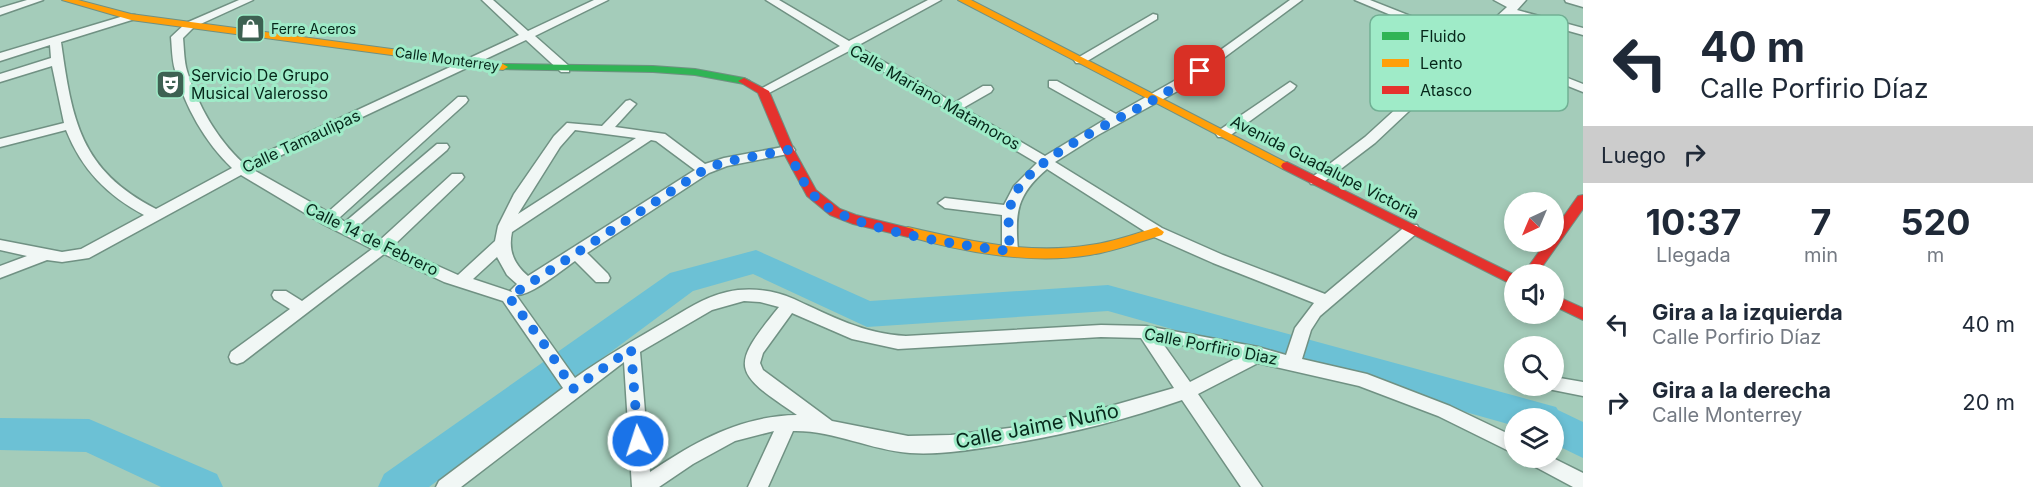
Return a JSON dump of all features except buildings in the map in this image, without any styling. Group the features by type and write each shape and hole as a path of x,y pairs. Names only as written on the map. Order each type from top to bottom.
{"street":[{"path":"0,12 38,0"},
{"name":"Calle Monterrey","path":"67,0 131,17 469,62 522,68 694,72 745,81 763,91"},
{"path":"190,25 248,0"},
{"path":"487,0 565,69"},
{"path":"576,0 586,8"},
{"name":"Calle Tamaulipas","path":"0,272 44,255 72,257 84,254 154,214 241,169 603,0"},
{"name":"Calle Mariano Matamoros","path":"771,0 1046,162 1158,232 1208,255 1326,301"},
{"path":"936,0 763,91 788,150 811,193 835,212 881,227 937,240 1010,251 1077,252 1158,232"},
{"name":"Avenida Guadalupe Victoria","path":"963,0 1155,100 1504,275"},
{"path":"1010,251 1009,211 1014,196 1046,162 1155,100 1200,71 1297,0"},
{"path":"1360,0 1399,15"},
{"path":"1500,0 1538,15"},
{"path":"1570,0 1583,4"},
{"path":"0,57 131,17"},
{"path":"1080,60 1153,17"},
{"name":"Calle 14 de Febrero","path":"190,25 177,37 179,61 186,88 218,147 241,169 328,220 383,247 461,281 509,297"},
{"path":"1568,26 1583,32"},
{"path":"55,40 70,124 81,150 93,169 106,183 119,194 154,214"},
{"path":"0,78 58,60"},
{"path":"1568,82 1583,88"},
{"path":"1053,84 1117,120"},
{"path":"1223,134 1290,86"},
{"path":"954,108 987,89"},
{"path":"328,220 462,100"},
{"path":"604,131 630,104"},
{"path":"1316,181 1370,140 1401,111"},
{"path":"0,143 70,124"},
{"path":"528,285 508,264 503,236 508,215 568,129 576,125 604,131 650,135 669,142 704,170"},
{"path":"461,281 503,236 650,135"},
{"path":"346,229 442,147"},
{"path":"573,389 549,351 509,297 704,170 724,162 788,150"},
{"path":"237,357 383,247 457,177"},
{"path":"1564,226 1583,199"},
{"path":"945,202 1009,211"},
{"path":"1294,360 1303,328 1314,312 1412,230"},
{"path":"0,245 44,255"},
{"path":"577,253 602,278"},
{"name":"Calle Porfirio Diaz","path":"446,487 573,389 631,349 722,298 755,294 790,304 841,329 879,341 906,343 1101,331 1146,332 1294,360 1393,390 1504,441"},
{"path":"280,295 303,309"},
{"path":"790,304 758,347 752,358 752,366 756,374 828,427"},
{"path":"1564,305 1583,314"},
{"path":"1146,332 1252,487"},
{"path":"631,349 643,487"},
{"name":"Calle Jaime Nuño","path":"643,487 718,439 757,425 788,422 828,427 889,442 916,445 958,443 1077,422 1185,392 1258,354"},
{"path":"1564,386 1583,389"},
{"path":"758,487 788,422"},
{"path":"1555,468 1583,483"}],"waterway":[{"path":"398,487 682,282 756,262 867,314 1108,298 1507,408"},
{"path":"1564,431 1583,441"},
{"path":"0,434 89,436 203,487"}],"traffic: fast":[{"path":"503,67 653,69 695,72 744,81"}],"traffic: slow":[{"path":"67,0 131,17 503,67"},
{"path":"963,0 1287,166"},
{"path":"908,232 998,250 1044,253 1090,250 1157,232"}],"traffic: jam":[{"path":"744,81 763,91 788,150 811,193 835,212 853,219 908,232"},
{"path":"1287,166 1504,275"},
{"path":"1564,226 1583,199"},
{"path":"1537,264 1546,252"},
{"path":"1564,305 1583,314"}],"place":[{"name":"Ferre Aceros","path":"250,29"},
{"name":"Servicio De Grupo Musical Valerosso","path":"170,84"}],"route":[{"path":"638,441 631,349 573,389 549,351 509,297 704,170 724,162 788,150 811,193 835,212 881,227 937,240 1010,251 1009,211 1014,196 1036,171 1064,150 1155,100 1200,71"}]}
